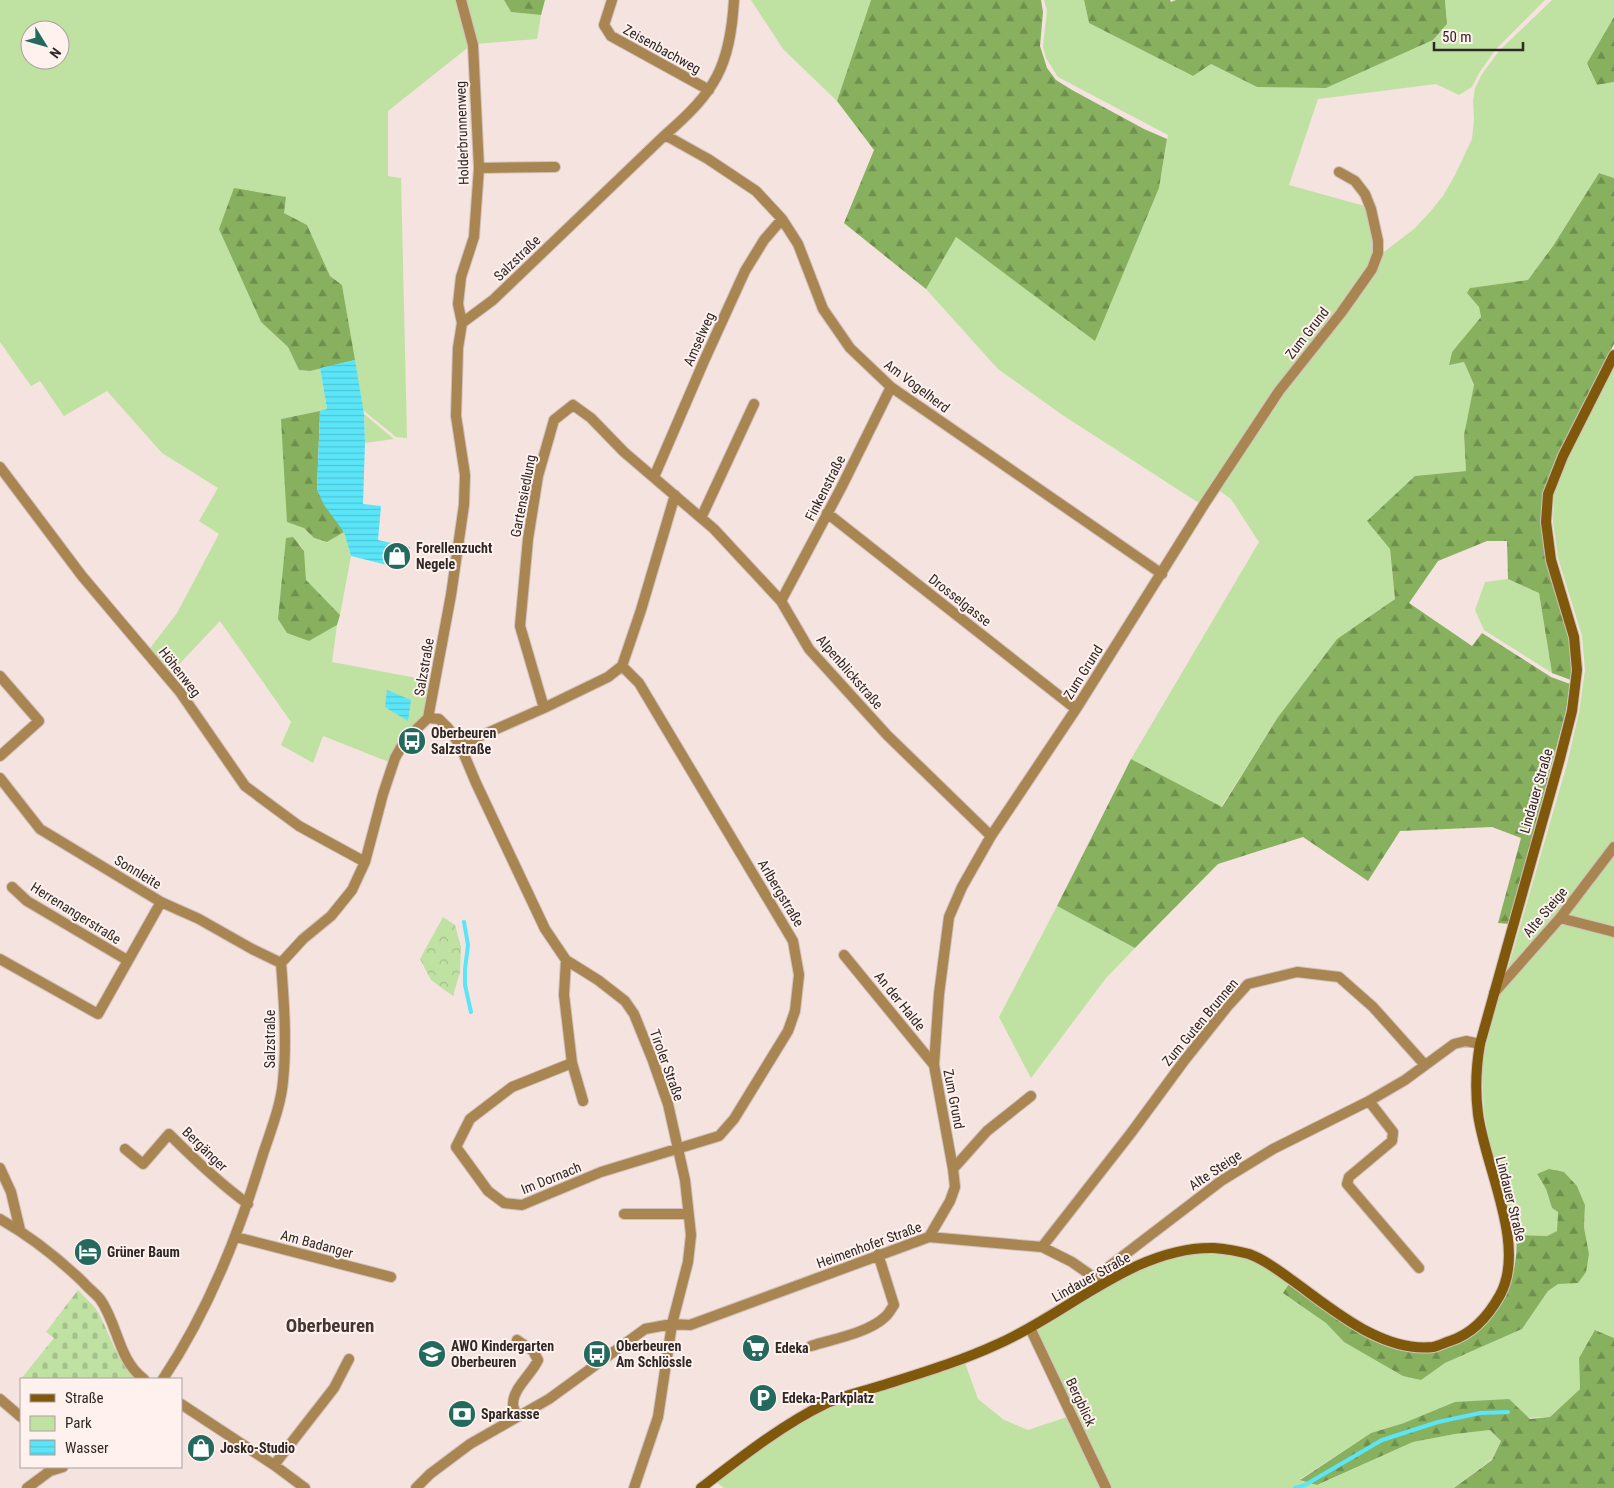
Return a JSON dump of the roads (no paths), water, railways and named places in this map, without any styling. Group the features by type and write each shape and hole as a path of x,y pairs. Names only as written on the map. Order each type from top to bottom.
{"main road":[{"name":"Lindauer Straße","path":"701,1488 761,1443 829,1402 966,1358 1000,1344 1097,1287 1157,1257 1191,1248 1218,1248 1250,1254 1276,1269 1363,1329 1389,1341 1412,1346 1434,1347 1455,1340 1473,1329 1488,1314 1502,1293 1508,1272 1510,1248 1506,1223 1486,1154 1478,1113 1476,1068 1480,1044 1572,711 1577,670 1574,637 1551,560 1546,522 1548,494 1563,456 1614,355"}],"street":[{"name":"Holderbrunnenweg","path":"461,0 473,45 479,168 474,237 461,277 458,304 462,323"},
{"name":"Zeisenbachweg","path":"612,0 604,25 611,36 709,90"},
{"name":"Salzstraße","path":"428,718 451,595 464,505 465,475 456,416 458,348 462,323 493,300 665,135 690,114 709,90 719,74 727,55 732,30 734,0"},
{"name":"Am Vogelherd","path":"665,135 708,159 756,191 782,219 798,244 823,309 850,348 891,387 1162,574"},
{"path":"479,168 555,167"},
{"name":"Zum Grund","path":"929,1237 950,1201 955,1187 934,1064 939,994 949,917 962,887 991,836 1076,709 1205,503 1279,391 1341,313 1372,269 1378,253 1378,241 1371,209 1365,194 1355,181 1339,172"},
{"name":"Amselweg","path":"654,477 745,271 764,240 782,219"},
{"name":"Finkenstraße","path":"781,601 828,513 891,387"},
{"path":"701,518 754,404"},
{"name":"Gartensiedlung","path":"544,708 520,626 528,539 538,476 554,420 573,405 591,418 624,452 654,477"},
{"name":"Höhenweg","path":"0,467 82,576 180,692 245,786 299,826 365,862"},
{"name":"Alpenblickstraße","path":"654,477 714,529 781,601 809,649 887,735 991,836"},
{"path":"460,744 544,708 608,676 622,666 641,610 675,495"},
{"name":"Drosselgasse","path":"828,513 1076,709"},
{"name":"Arlbergstraße","path":"622,666 639,683 789,934 793,941 799,975 795,1011 788,1032 734,1119 719,1136 678,1149"},
{"path":"0,676 39,721 0,756"},
{"path":"281,963 304,939 331,916 352,890 365,862 383,794 395,758 405,740 428,718"},
{"name":"Tiroler Straße","path":"428,718 439,719 460,744 476,783 546,929 566,960 598,980 625,1001 634,1014 668,1104 685,1180 691,1235 688,1262 672,1324 658,1417 634,1488"},
{"name":"Sonnleite","path":"0,778 40,829 161,902 199,919 281,963"},
{"name":"Alte Steige","path":"1494,993 1560,918 1614,847"},
{"name":"Herrenangerstraße","path":"12,887 27,901 128,960"},
{"name":"Herrenangerstraße","path":"0,960 98,1014 161,902"},
{"path":"1560,918 1614,932"},
{"name":"An der Halde","path":"844,955 934,1064"},
{"path":"566,960 564,995 572,1063 583,1101"},
{"name":"Salzstraße","path":"164,1378 203,1312 236,1237 276,1112 283,1082 284,1013 281,963"},
{"name":"Zum Guten Brunnen","path":"1042,1247 1131,1133 1184,1061 1248,984 1297,972 1338,978 1373,1007 1425,1065"},
{"name":"Alte Steige","path":"1097,1287 1102,1272 1221,1181 1273,1149 1369,1101 1405,1080 1454,1044 1466,1041 1480,1044"},
{"name":"Im Dornach","path":"572,1063 512,1087 470,1119 456,1147 488,1191 504,1203 522,1205 601,1172 678,1149"},
{"path":"953,1169 987,1131 1031,1096"},
{"path":"1369,1101 1393,1132 1392,1141 1348,1177 1347,1184 1419,1268"},
{"name":"Bergänger","path":"125,1149 143,1164 169,1134 204,1169 248,1204"},
{"path":"0,1168 11,1192 20,1230"},
{"path":"624,1214 688,1214"},
{"path":"0,1219 20,1230 63,1263 99,1298 115,1328 129,1364 143,1378"},
{"name":"Am Badanger","path":"236,1237 391,1277"},
{"name":"Heimenhofer Straße","path":"416,1488 430,1474 470,1444 516,1416 549,1399 645,1329 672,1324 690,1325 878,1254 929,1237 1042,1247 1072,1262 1092,1276 1097,1287"},
{"path":"811,1346 867,1328 886,1316 894,1305 878,1254"},
{"name":"Bergblick","path":"1030,1328 1106,1488"},
{"path":"516,1416 513,1404 516,1392 534,1369 538,1360 533,1351 517,1340"},
{"path":"274,1465 334,1388 349,1359"},
{"path":"0,1399 20,1416"},
{"path":"182,1405 274,1465 305,1488"},
{"path":"27,1488 50,1470 58,1468"}],"water":[{"path":"355,360 364,414 363,504 381,506 378,540 410,547 403,569 351,556 344,532 324,505 317,490 320,411 327,409 320,368"},
{"path":"387,690 411,700 408,721 385,707"}],"waterway":[{"path":"464,922 468,945 465,985 471,1012"},
{"path":"1295,1488 1305,1485 1382,1440 1438,1422 1480,1413 1508,1412"}],"place":[{"name":"Forellenzucht Negele","path":"397,556"},
{"name":"Oberbeuren Salzstraße","path":"412,741"},
{"name":"Grüner Baum","path":"88,1252"},
{"name":"Edeka","path":"756,1348"},
{"name":"AWO Kindergarten Oberbeuren","path":"432,1354"},
{"name":"Oberbeuren Am Schlössle","path":"597,1354"},
{"name":"Edeka-Parkplatz","path":"763,1398"},
{"name":"Sparkasse","path":"462,1414"},
{"name":"Josko-Studio","path":"201,1448"}],"district":[{"name":"Oberbeuren","path":"330,1325"}]}
